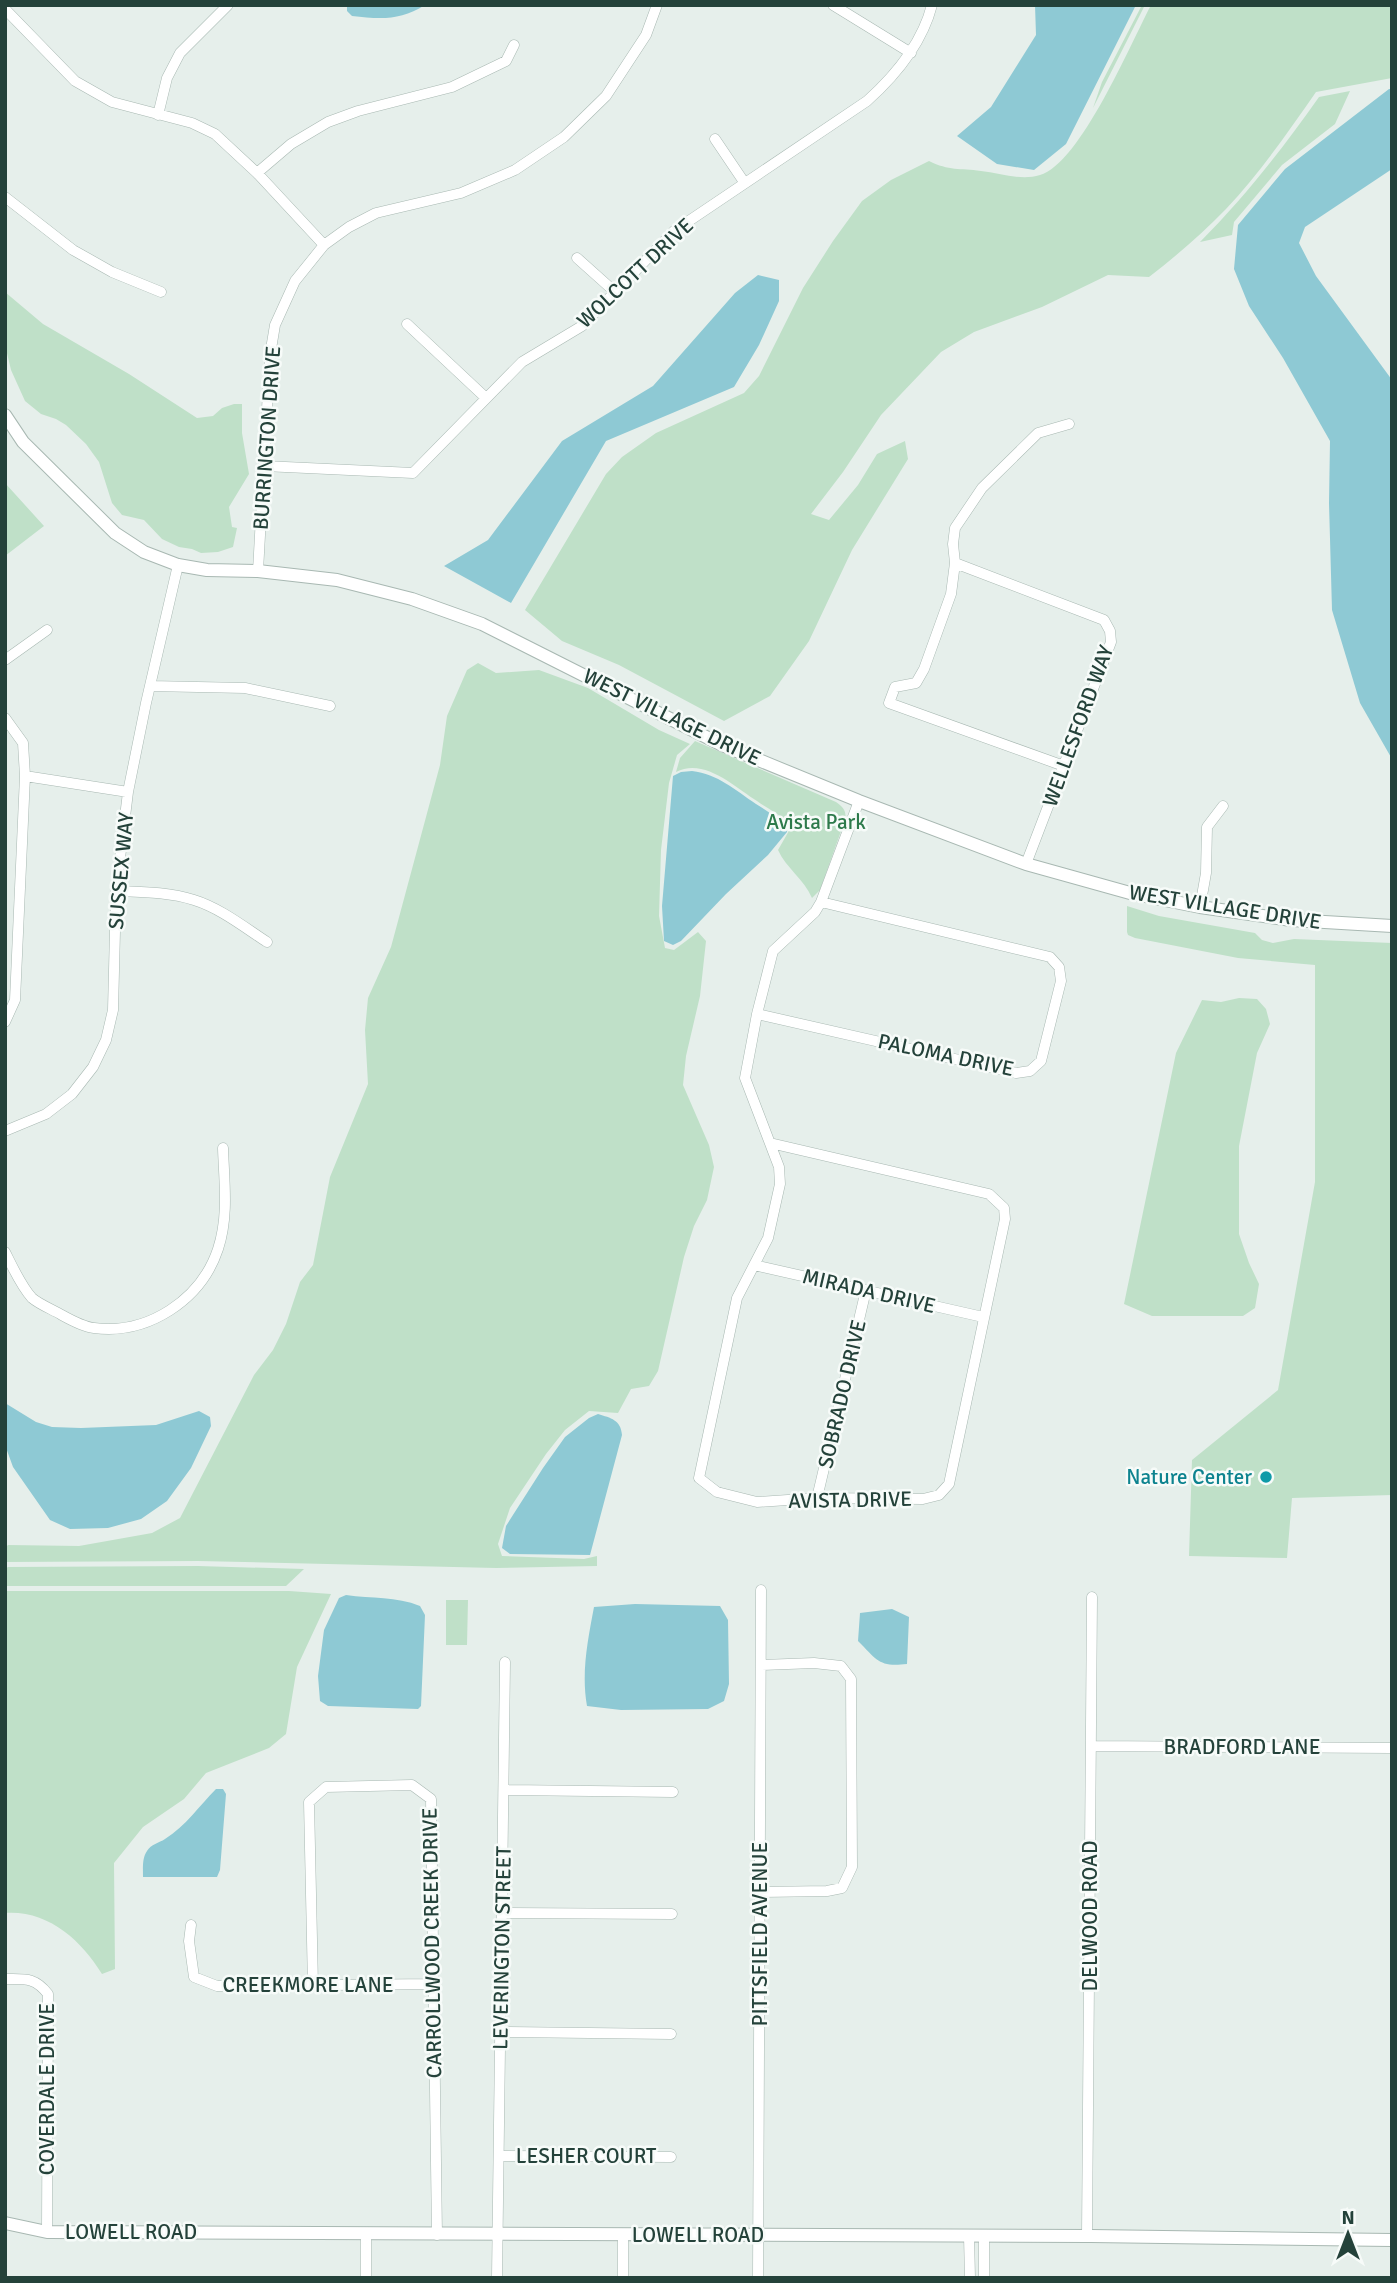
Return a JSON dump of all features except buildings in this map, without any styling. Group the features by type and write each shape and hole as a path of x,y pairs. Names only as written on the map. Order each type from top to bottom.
{"street":[{"path":"158,115 167,78 180,53 229,5"},
{"name":"BURRINGTON DRIVE","path":"258,571 270,355 275,325 295,281 324,246 349,227 376,213 461,192 515,170 564,137 606,96 646,35 657,5"},
{"path":"834,5 911,53"},
{"name":"WOLCOTT DRIVE","path":"264,466 413,473 522,362 582,326 674,231 867,101 891,80 911,53 932,5"},
{"path":"5,9 75,81 112,102 192,123 215,134 257,173 324,246"},
{"path":"257,173 291,144 328,122 358,111 452,87 506,61 514,45"},
{"path":"715,139 744,183"},
{"path":"5,197 73,250 112,272 161,292"},
{"path":"577,258 615,292"},
{"path":"407,324 486,398"},
{"name":"WEST VILLAGE DRIVE","path":"5,415 23,442 115,533 144,552 178,565 207,570 258,571 337,580 412,598 494,630 722,745 859,801 1027,864 1130,893 1200,907 1291,920 1392,926"},
{"path":"1064,766 889,703 895,687 916,684 924,669 951,594 955,563 955,528 982,488 1038,433 1069,424"},
{"name":"WELLESFORD WAY","path":"955,563 1104,621 1110,631 1111,642 1027,864"},
{"name":"SUSSEX WAY","path":"5,1131 46,1114 72,1094 93,1067 106,1040 113,1010 117,891 128,792 178,565"},
{"path":"5,660 47,630"},
{"path":"150,686 245,688 330,706"},
{"path":"5,718 23,743 25,776 15,1000 5,1022"},
{"path":"25,776 128,792"},
{"name":"AVISTA DRIVE","path":"770,1143 989,1194 1004,1208 1005,1219 949,1484 940,1495 923,1499 817,1498 757,1502 718,1492 699,1478 737,1298 768,1238 780,1184 779,1167 745,1078 757,1014 773,951 815,912 821,902 859,801"},
{"path":"1200,907 1206,873 1207,827 1223,806"},
{"path":"117,891 168,894 194,900 219,911 267,942"},
{"name":"PALOMA DRIVE","path":"757,1014 1016,1073 1030,1071 1041,1061 1061,981 1059,967 1050,957 821,902"},
{"path":"5,1252 33,1298 63,1316 92,1328 123,1328 153,1321 177,1306 201,1282 218,1249 226,1211 223,1148"},
{"name":"MIRADA DRIVE","path":"754,1265 984,1317"},
{"name":"SOBRADO DRIVE","path":"817,1498 866,1290"},
{"name":"PITTSFIELD AVENUE","path":"758,2278 761,1590"},
{"name":"DELWOOD ROAD","path":"1087,2236 1092,1597"},
{"name":"LEVERINGTON STREET","path":"497,2278 505,1662"},
{"path":"760,1892 827,1891 842,1888 852,1867 853,1838 851,1679 841,1666 814,1663 761,1665"},
{"name":"BRADFORD LANE","path":"1092,1746 1392,1748"},
{"name":"CARROLLWOOD CREEK DRIVE","path":"313,1986 309,1802 326,1787 412,1785 432,1799 438,2235"},
{"path":"504,1790 673,1792"},
{"path":"502,1913 672,1914"},
{"name":"CREEKMORE LANE","path":"191,1925 189,1941 194,1977 217,1986 435,1984"},
{"name":"COVERDALE DRIVE","path":"5,1979 30,1979 40,1984 48,1994 47,2232"},
{"path":"501,2032 671,2034"},
{"name":"LESHER COURT","path":"500,2156 671,2157"},
{"name":"LOWELL ROAD","path":"5,2223 47,2232 1392,2239"},
{"path":"366,2234 366,2278"},
{"path":"623,2235 623,2278"},
{"path":"969,2236 970,2278"},
{"path":"984,2236 984,2278"}],"green space":[{"path":"1142,5 1145,5 1093,108 1102,82"},
{"path":"1151,5 1392,5 1392,78 1316,92 1238,195 1198,236 1149,277 1108,275 1042,307 974,332 941,352 881,415 811,514 829,520 858,485 877,454 905,441 908,459 852,550 809,641 770,696 724,721 619,665 562,641 525,610 606,474 622,457 656,433 744,393 759,376 803,288 862,201 891,180 929,161 949,168 1018,177 1040,175 1055,166 1071,149 1103,100"},
{"path":"1350,91 1335,124 1282,165 1234,222 1232,235 1200,242 1263,172 1319,97"},
{"path":"5,292 43,324 129,374 197,418 213,416 222,408 242,404 242,433 249,474 229,507 232,527 237,528 233,547 218,552 201,553 179,547 162,539 144,520 122,515 112,503 99,462 86,444 66,425 41,414 25,401 11,370 6,349"},
{"path":"5,483 44,526 5,556"},
{"path":"478,663 496,673 539,670 588,688 659,730 690,744 677,755 669,783 661,850 659,916 665,948 674,950 698,932 706,941 700,996 686,1056 683,1085 709,1145 714,1167 707,1200 694,1226 684,1257 658,1371 649,1386 631,1389 618,1413 589,1411 565,1430 510,1508 498,1544 502,1556 584,1559 597,1556 597,1566 496,1568 198,1561 5,1562 5,1548 8,1545 79,1546 152,1533 180,1518 254,1375 273,1350 286,1324 300,1282 313,1265 330,1177 368,1084 365,1030 368,998 391,947 440,765 447,716 467,670"},
{"name":"Avista Park","path":"695,741 836,802 842,808 845,820 820,890 812,898 778,850 790,829 785,820 708,771 687,768 676,772 680,758"},
{"path":"1127,906 1159,916 1255,933 1262,940 1273,943 1294,939 1392,943 1392,1495 1292,1498 1287,1558 1189,1556 1192,1460 1278,1390 1315,1182 1315,965 1238,958 1135,938 1127,932"},
{"path":"1239,998 1257,999 1266,1009 1270,1024 1257,1053 1239,1146 1239,1234 1259,1284 1255,1308 1243,1316 1152,1316 1124,1304 1176,1053 1202,1000 1221,1002"},
{"path":"198,1566 304,1569 286,1586 5,1586 5,1569 8,1567"},
{"path":"5,1591 289,1591 331,1594 297,1667 286,1734 269,1748 206,1773 184,1799 143,1827 114,1863 115,1969 102,1974 84,1950 62,1930 35,1916 5,1913"},
{"path":"446,1600 468,1600 467,1645 446,1645"}],"water":[{"path":"347,5 425,5 407,14 381,18 352,16 347,11"},
{"path":"1035,5 1136,5 1066,144 1034,170 997,164 957,136 991,107 1036,35"},
{"path":"1392,89 1392,169 1305,227 1299,243 1316,276 1392,380 1392,759 1360,703 1332,610 1330,441 1283,358 1249,306 1234,269 1238,225 1285,169"},
{"path":"758,275 779,280 779,301 759,345 734,387 606,441 511,603 444,566 488,540 562,441 653,386 735,293"},
{"path":"692,771 710,775 726,783 787,826 787,832 768,855 681,941 673,945 664,941 662,906 673,776"},
{"path":"5,1403 36,1422 52,1427 156,1425 199,1411 210,1417 211,1426 191,1468 167,1501 141,1519 108,1528 70,1529 50,1520 13,1467 5,1445"},
{"path":"598,1414 617,1423 622,1435 590,1555 510,1554 502,1548 506,1526 565,1437"},
{"path":"346,1595 393,1599 420,1606 425,1615 421,1706 418,1709 328,1706 320,1701 318,1676 324,1630 339,1598"},
{"path":"635,1604 720,1606 728,1620 729,1684 724,1701 708,1709 621,1710 587,1706 585,1669 594,1607"},
{"path":"892,1609 909,1617 907,1664 884,1663 858,1641 860,1613"},
{"path":"216,1789 223,1789 226,1794 220,1870 217,1877 143,1877 145,1854 149,1849 179,1828"}],"place":[{"name":"Nature Center","path":"1266,1477"}]}
